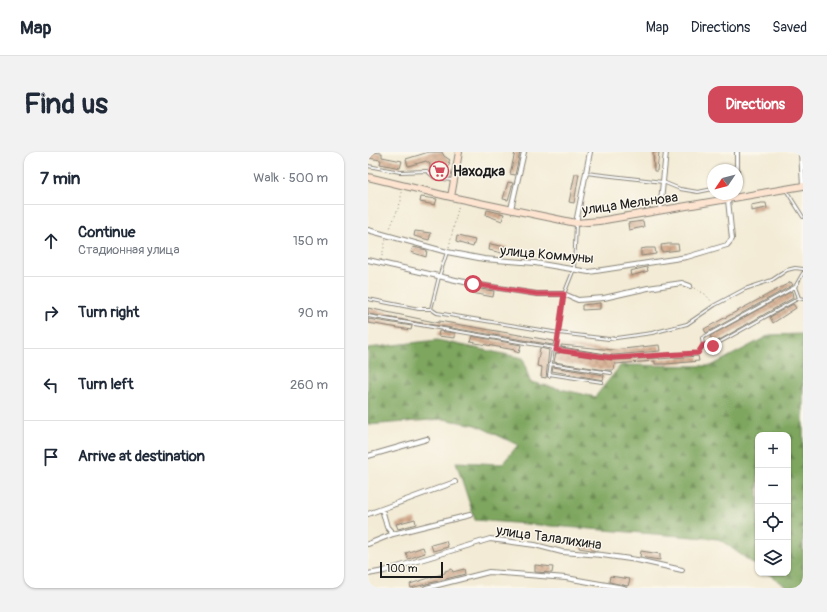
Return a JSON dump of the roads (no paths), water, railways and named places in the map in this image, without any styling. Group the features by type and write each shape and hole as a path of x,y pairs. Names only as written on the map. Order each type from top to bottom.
{"main road":[{"path":"451,197 459,152"},
{"name":"улица Мельнова","path":"368,177 460,199 576,223 599,221 717,200"},
{"name":"улица Мельнова","path":"743,195 803,186"}],"street":[{"path":"511,209 524,152"},
{"path":"576,223 590,152"},
{"path":"660,211 666,152"},
{"path":"737,152 737,164"},
{"path":"801,152 803,186"},
{"name":"улица Коммуны","path":"368,230 447,252 504,262 535,263 589,272 687,257 726,245 732,239 733,200"},
{"path":"368,260 439,277 537,294 564,294 578,300 604,298 648,288 682,283 690,286"},
{"path":"368,456 428,439"},
{"path":"368,514 455,482"},
{"path":"382,509 387,526 393,534"},
{"path":"368,544 393,534 444,520 470,515"},
{"name":"улица Талалихина","path":"368,574 384,571 490,539 535,545 562,552 623,558 682,570"},
{"path":"426,588 489,572 566,578 624,588"}],"lane":[{"path":"368,166 400,172 427,172 436,178 453,181"},
{"path":"586,173 663,182 680,189 698,192 707,190"},
{"path":"785,189 803,217"},
{"path":"556,350 564,294 574,269 576,223"},
{"path":"431,309 447,252"},
{"path":"368,298 419,309 431,309 437,313 559,333 609,339 652,333 687,324 715,305 745,289 772,280 787,270 795,268 803,269"},
{"path":"368,316 556,350 613,358 698,353 703,345 702,338 795,287 803,274"},
{"path":"795,287 799,298"},
{"path":"703,345 713,346 799,298 803,299"},
{"path":"552,349 549,375 602,382"},
{"path":"550,364 611,373"}],"place":[{"name":"Находка","path":"439,171"}]}
